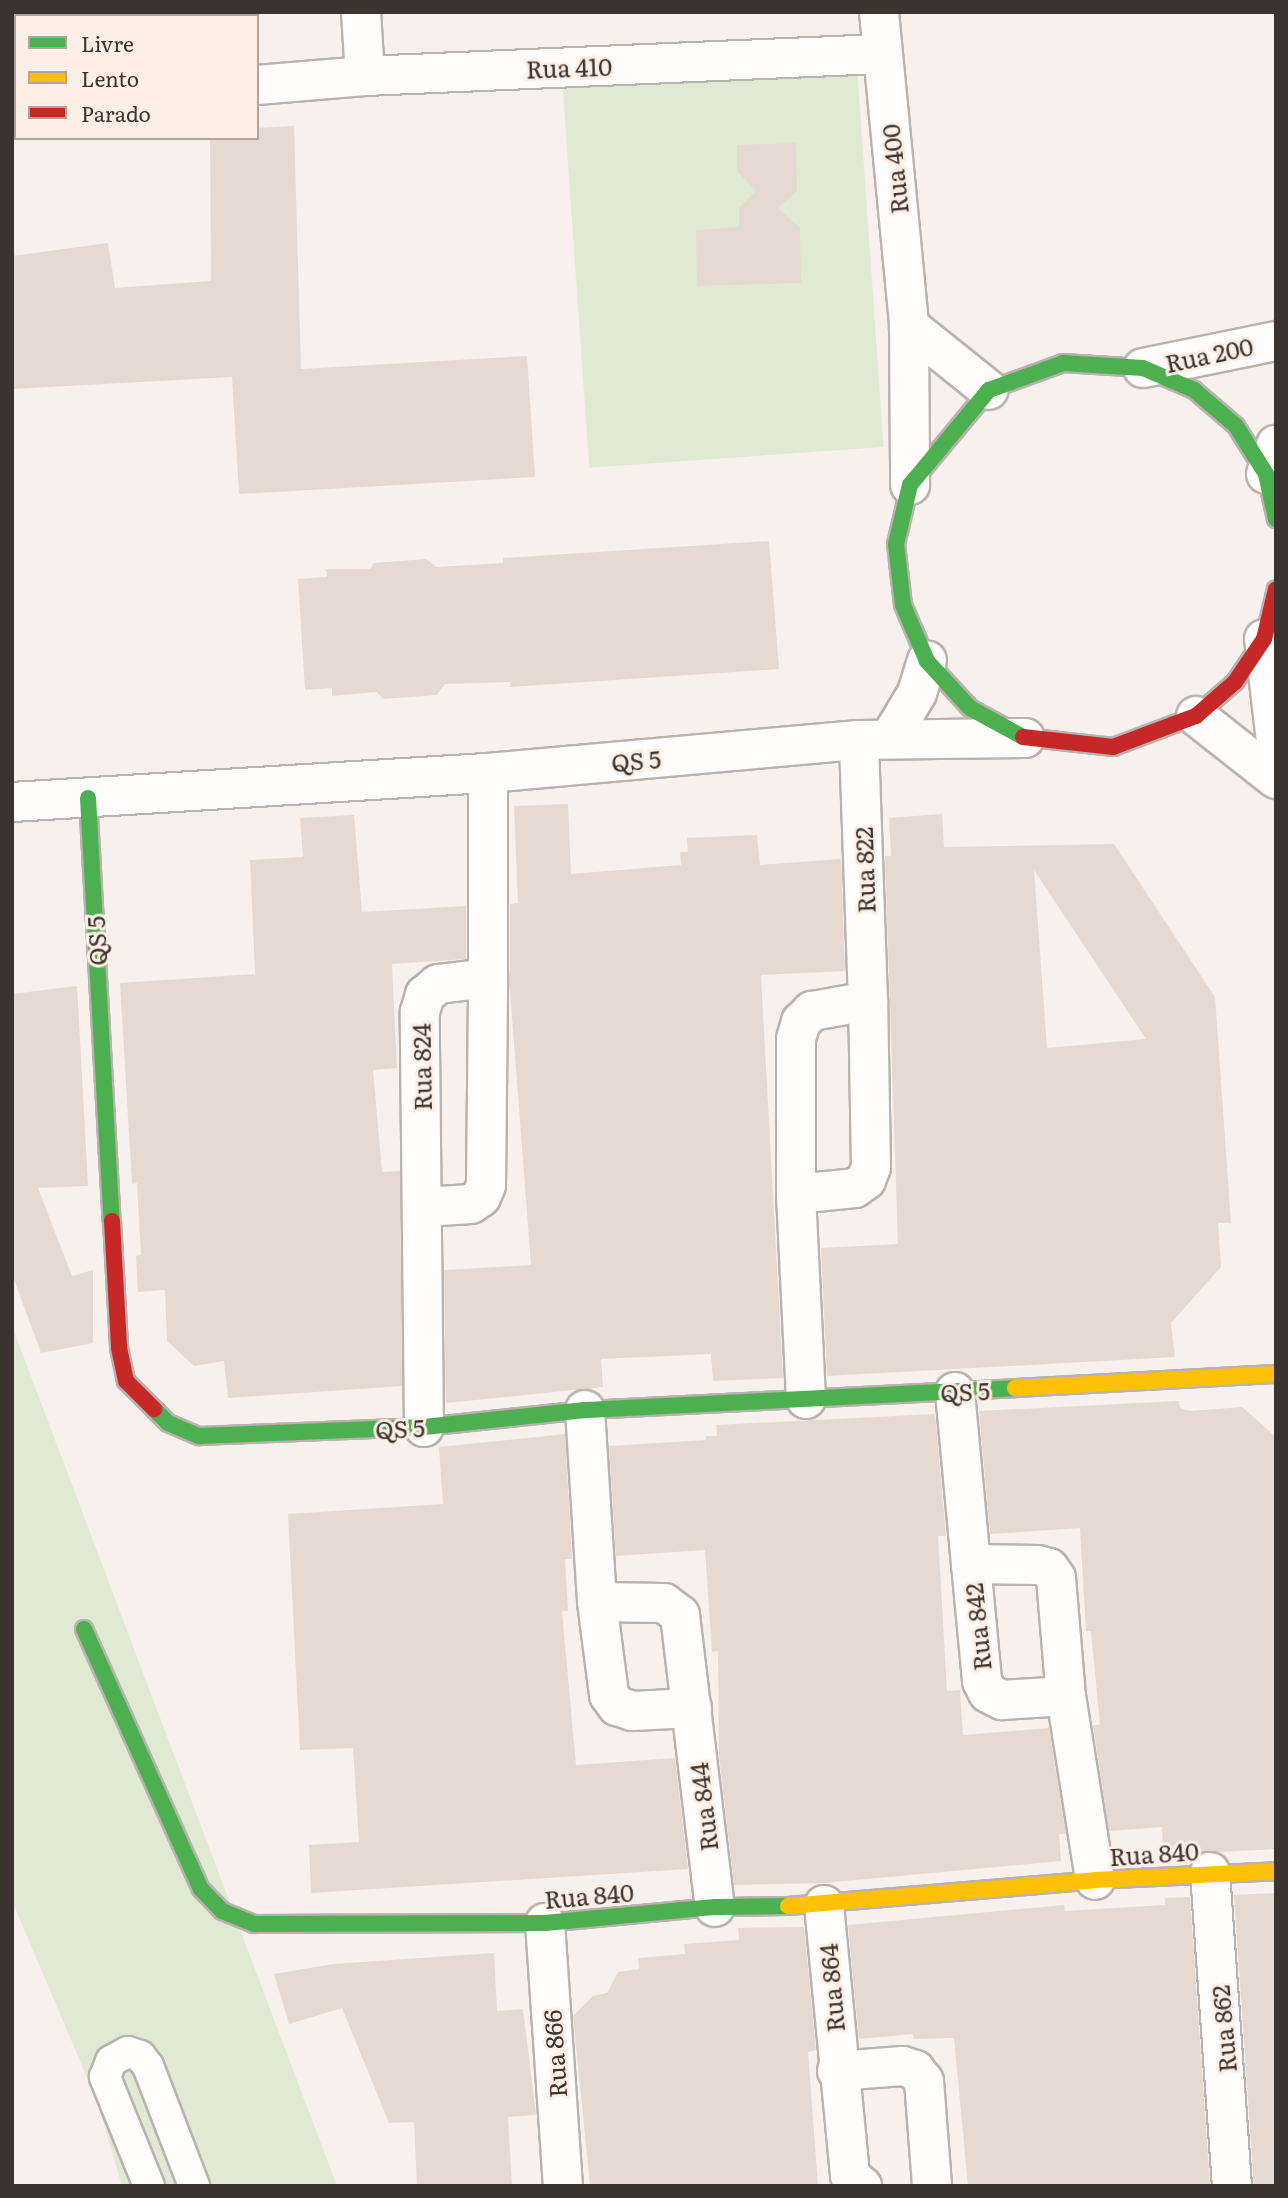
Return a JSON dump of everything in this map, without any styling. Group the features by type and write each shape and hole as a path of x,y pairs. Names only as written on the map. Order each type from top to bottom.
{"street":[{"path":"361,12 365,76"},
{"name":"Rua 400","path":"879,12 909,326 910,485"},
{"name":"Rua 410","path":"259,85 365,76 882,54"},
{"path":"909,326 989,390"},
{"name":"Rua 200","path":"1143,368 1276,341"},
{"path":"1264,639 1235,682 1196,716 1114,747 1025,738 970,708 927,661 903,605 896,544 910,485 989,390 1063,363 1143,368 1194,390 1271,459 1276,519"},
{"path":"1276,589 1264,639 1276,741"},
{"path":"875,739 917,694 927,661"},
{"path":"1196,716 1276,779"},
{"name":"QS 5","path":"12,802 488,773 875,739 1025,738"},
{"name":"Rua 822","path":"796,1194 855,1188 866,1180 871,1167 869,1001 875,739"},
{"path":"424,1207 471,1204 481,1197 486,1185 488,773"},
{"name":"QS 5","path":"88,798 119,1348 126,1381 168,1423 199,1436 424,1427 585,1410 1276,1374"},
{"name":"Rua 824","path":"424,1427 424,1207 420,1012 425,995 438,984 488,978"},
{"path":"806,1399 796,1194 796,1039 801,1022 812,1011 869,1001"},
{"name":"Rua 842","path":"955,1392 982,1681 988,1693 1002,1700 1066,1696"},
{"path":"585,1410 597,1602 609,1695 617,1706 632,1711 692,1708"},
{"name":"Rua 842","path":"971,1564 1049,1568 1056,1578 1066,1696 1096,1880"},
{"name":"Rua 844","path":"597,1602 673,1607 680,1615 715,1907"},
{"name":"Rua 840","path":"84,1629 201,1889 222,1911 254,1924 545,1923 715,1907 824,1905 1096,1880 1210,1872 1276,1871"},
{"name":"Rua 862","path":"1210,1872 1232,2186"},
{"name":"Rua 864","path":"824,1905 837,2071 850,2176 862,2186"},
{"name":"Rua 866","path":"545,1923 563,2186"},
{"path":"837,2071 903,2066 915,2070 924,2081 932,2186"}],"lane":[{"path":"149,2186 105,2077 111,2061 128,2052 140,2056 148,2066 194,2186"}],"green space":[{"path":"857,67 884,447 589,468 563,88"},
{"path":"12,1326 337,2186 122,2186 97,2101 12,1901"}],"building":[{"path":"294,126 301,369 527,356 535,477 239,494 232,377 12,389 12,256 108,243 115,288 211,281 210,140 259,140 259,128"},
{"path":"796,143 797,191 778,208 800,228 801,283 697,286 696,230 739,227 739,208 756,191 737,171 737,145"},
{"path":"769,541 779,669 510,687 510,682 445,684 437,695 383,699 377,692 332,696 332,688 305,690 298,579 327,577 326,569 370,569 374,563 426,559 437,567 503,563 503,558"},
{"path":"568,804 571,874 681,865 680,852 688,852 687,838 757,835 760,865 841,859 845,971 761,975 783,1378 713,1381 711,1354 601,1359 603,1387 446,1403 444,1270 531,1265 510,991 510,904 518,903 514,806"},
{"path":"942,814 944,847 1114,844 1215,997 1231,1223 1218,1223 1221,1267 1171,1323 1175,1357 827,1376 821,1248 898,1244 885,856 891,856 889,818","holes":["1034,870 1146,1039 1047,1048"]},
{"path":"354,815 362,912 466,906 466,959 392,964 397,1068 373,1070 382,1172 400,1171 402,1386 228,1398 224,1361 194,1366 167,1341 165,1290 138,1292 136,1256 141,1255 137,1183 132,1184 120,983 255,974 250,860 303,857 300,818"},
{"path":"77,986 88,1186 38,1188 72,1276 93,1270 93,1343 41,1353 12,1274 12,994"},
{"path":"1179,1401 1180,1408 1190,1411 1242,1407 1276,1437 1276,1849 1163,1855 1162,1827 1109,1831 1093,1725 1100,1725 1091,1631 1086,1631 1080,1528 990,1534 979,1411"},
{"path":"935,1414 946,1536 938,1536 947,1691 960,1690 963,1735 1049,1728 1066,1834 1059,1834 1061,1861 823,1883 734,1885 719,1755 718,1651 712,1652 705,1550 616,1556 609,1446 706,1440 706,1436 717,1436 716,1425"},
{"path":"565,1434 572,1559 565,1559 568,1611 562,1611 576,1765 675,1758 688,1869 311,1893 309,1845 359,1842 353,1748 300,1750 288,1514 443,1504 439,1447"},
{"path":"1276,1893 1276,2186 1254,2186 1234,1895"},
{"path":"1190,1897 1210,2186 968,2186 954,2038 914,2039 913,2034 859,2039 848,1925 1064,1905 1065,1911 1165,1905 1165,1898"},
{"path":"804,1927 816,2050 808,2052 818,2186 590,2186 573,2016 593,1996 607,1993 618,1972 639,1969 638,1958 685,1954 684,1944 739,1940 738,1928"},
{"path":"494,1953 497,2011 523,2009 536,2115 508,2117 512,2186 417,2186 414,2122 389,2123 342,2008 289,2024 274,1974 333,1964"}],"traffic: fast":[{"path":"1023,737 970,708 927,661 903,605 896,544 910,485 989,390 1063,363 1143,368 1194,390 1236,426 1266,474 1276,519"},
{"path":"88,798 112,1221"},
{"path":"154,1409 168,1423 199,1436 424,1427 585,1410 1015,1388"},
{"path":"84,1629 201,1889 222,1911 254,1924 545,1923 715,1907 788,1906"}],"traffic: slow":[{"path":"1015,1388 1276,1374"},
{"path":"788,1906 1095,1880 1276,1871"}],"traffic: jam":[{"path":"1023,737 1113,747 1196,716 1235,682 1264,639 1276,589"},
{"path":"112,1221 119,1348 126,1381 154,1409"}]}
